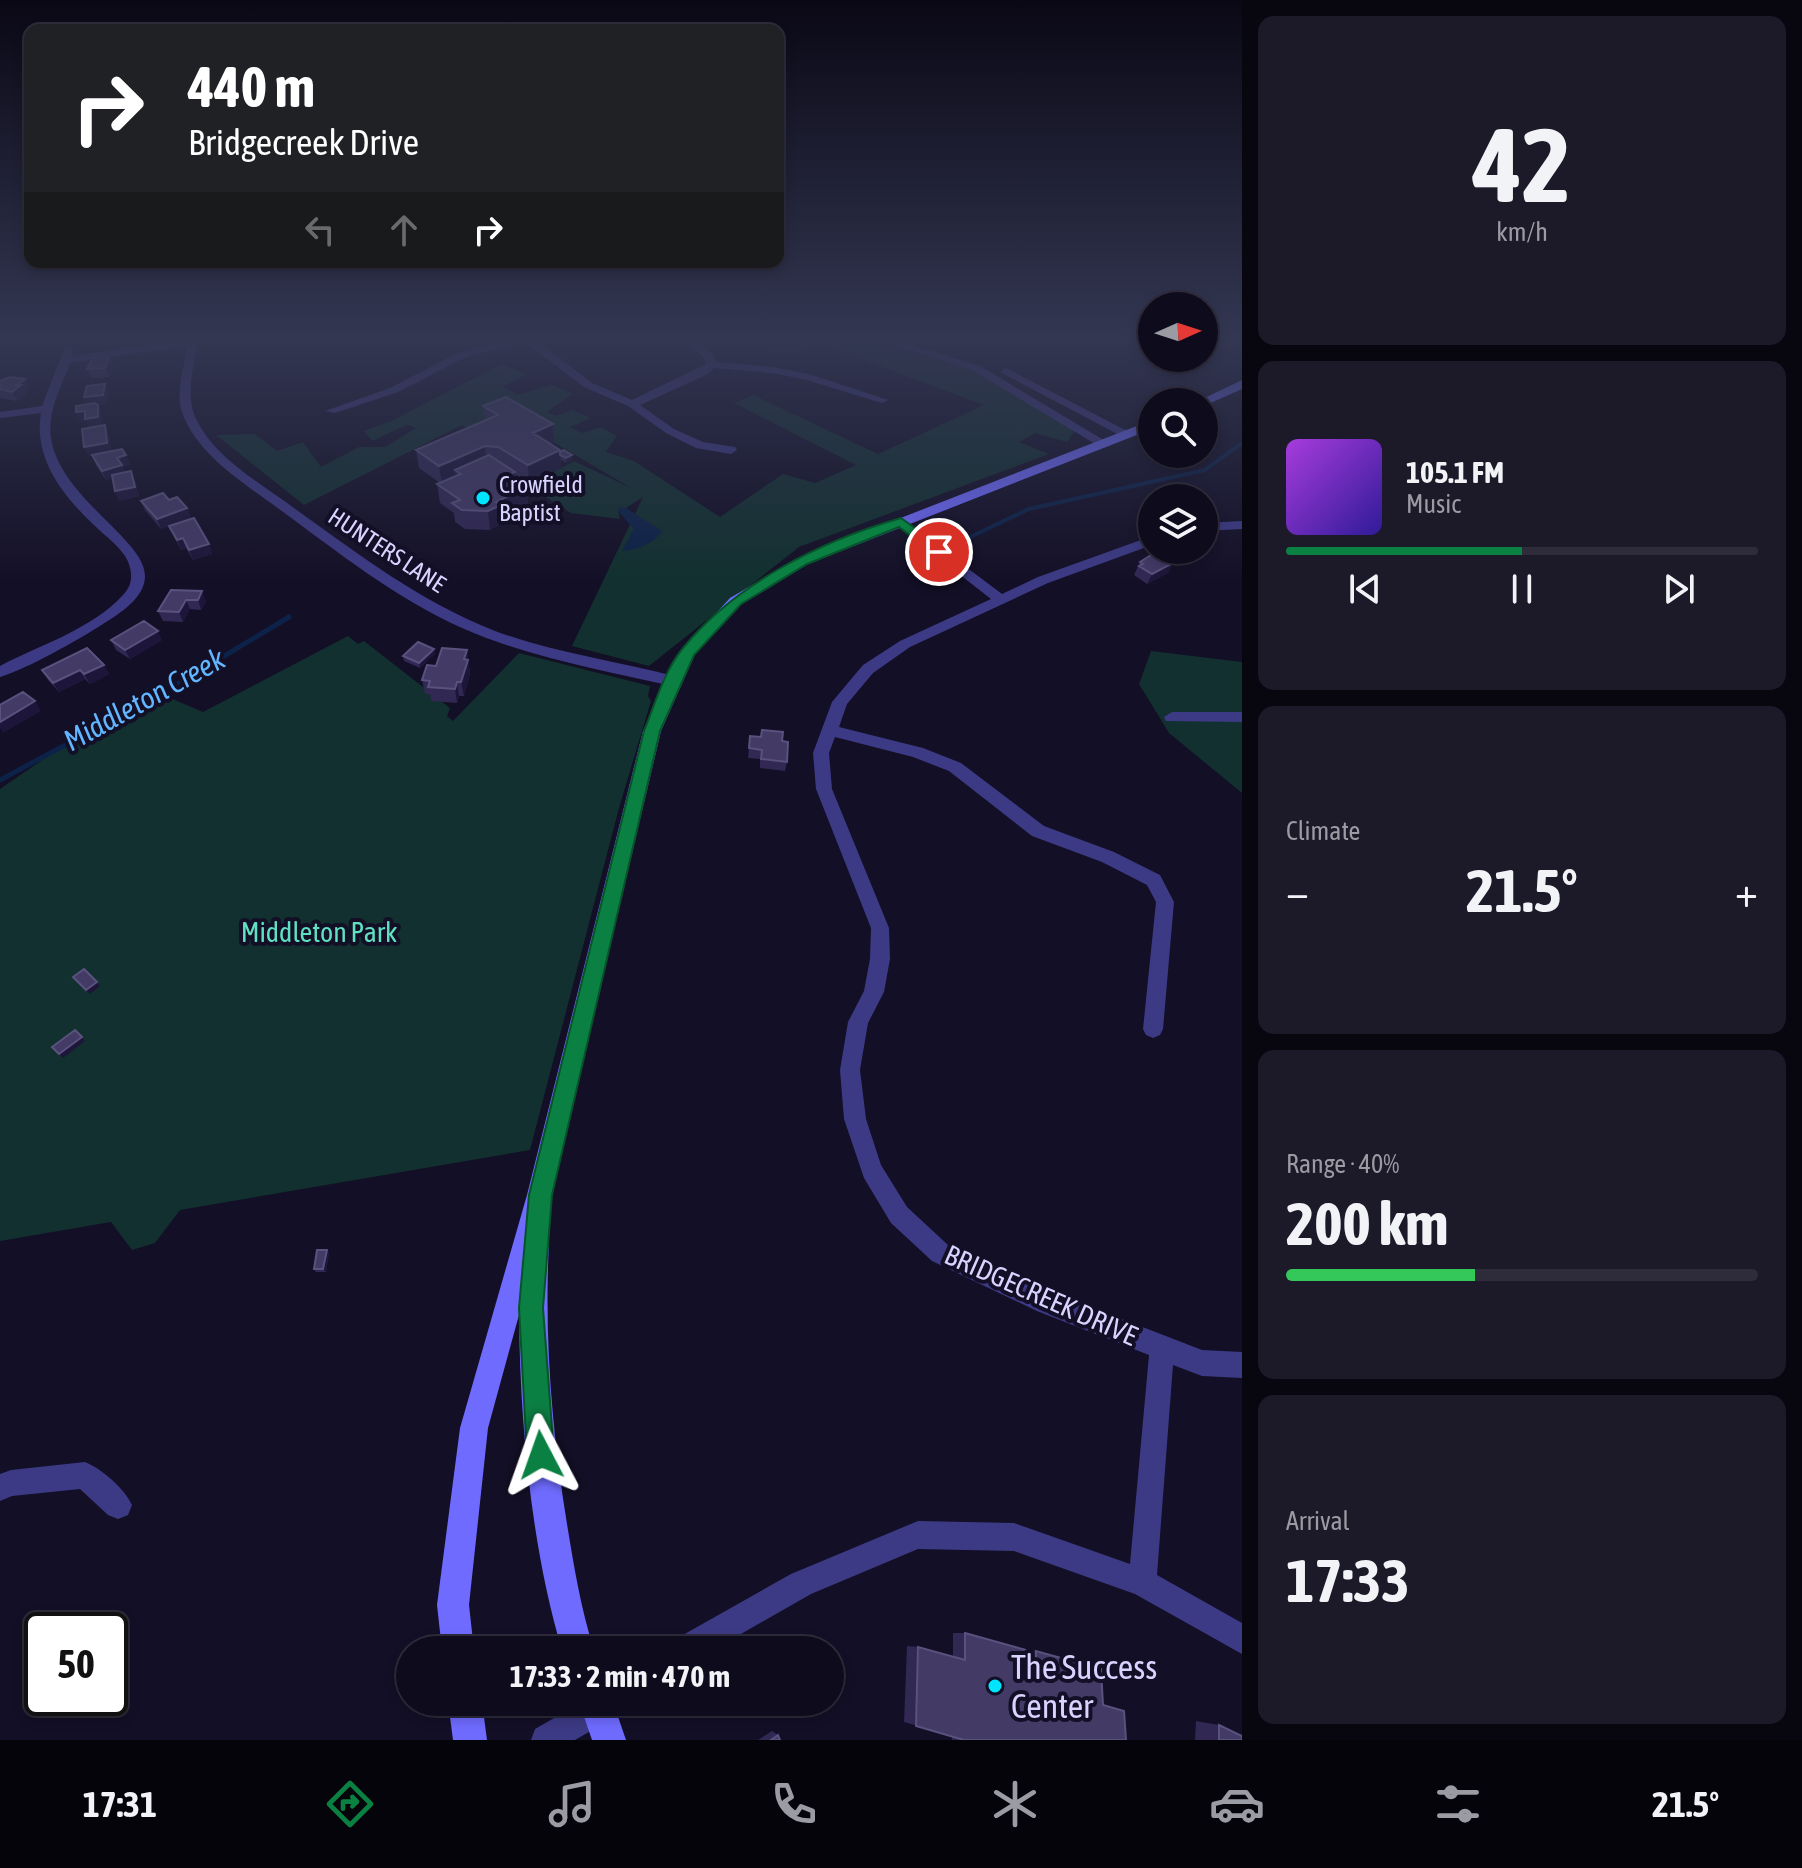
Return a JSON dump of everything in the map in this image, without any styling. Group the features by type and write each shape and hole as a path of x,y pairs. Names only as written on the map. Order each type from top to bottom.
{"main road":[{"path":"456,1636 453,1605 474,1428 540,1195 652,731 672,681 688,652 736,601 803,561 1138,430"},
{"path":"540,1195 531,1308 541,1455 566,1616 573,1636"},
{"path":"467,1716 470,1740"}],"street":[{"path":"0,672 107,615 127,600 139,583 138,569 128,551 93,518 65,485 45,437 47,420"},
{"name":"HUNTERS LANE","path":"192,420 207,442 247,479 417,600 494,635 532,648 672,681"},
{"path":"655,420 700,445 731,450"},
{"path":"1064,420 1106,445"},
{"path":"1099,420 1127,435"},
{"path":"901,522 1001,600"},
{"path":"1218,527 1241,526"},
{"name":"BRIDGECREEK DRIVE","path":"1138,545 1043,580 905,644 868,669 840,702 821,753 824,789 880,928 880,959 874,992 858,1022 850,1070 855,1119 872,1170 899,1215 940,1253 1046,1302 1202,1363 1242,1365"},
{"path":"1172,717 1242,717"},
{"path":"830,730 917,752 955,767 1038,831 1108,857 1154,880 1165,902 1153,1029"},
{"name":"BRIDGECREEK DRIVE","path":"1142,1582 1162,1348"},
{"path":"0,1488 11,1483 85,1475 118,1505"},
{"path":"709,1636 801,1584 918,1535 1014,1537 1142,1582 1242,1639"},
{"path":"546,1740 600,1716"}],"green space":[{"path":"495,420 471,430 462,425 304,505 216,435 255,434 277,451 303,442 321,467 359,447 385,447 416,428 407,425 372,441 364,431 391,421"},
{"path":"517,420 586,420 570,427 582,433 601,427 617,436 606,452 634,461 720,517 783,474 815,483 856,465 768,420 806,420 878,454 951,420 1063,420 1077,428 1067,442 1035,433 1019,442 1049,454 799,547 649,666 572,646 643,497 618,510 620,519 571,513 528,486 574,461 631,488"},
{"name":"Middleton Park","path":"348,636 358,644 364,641 450,708 447,716 453,721 519,653 650,686 648,696 651,701 619,808 530,1150 180,1210 155,1243 132,1250 111,1222 0,1241 0,789 147,688 203,712"},
{"path":"1151,651 1242,662 1242,793 1169,733 1139,684"}],"water":[{"path":"619,507 626,508 662,531 645,546 622,551 634,529 618,511"}],"building":[{"path":"486,420 546,420 553,424 533,433 560,450 528,465 498,447 485,446 439,466 416,450"},
{"path":"105,425 107,443 84,447 82,429"},
{"path":"122,449 126,455 117,458 122,465 102,471 92,455"},
{"path":"564,450 572,455 566,458 560,455"},
{"path":"489,455 515,472 508,475 526,487 496,502 501,505 488,511 462,510 452,503 460,500 437,484 461,474 455,470"},
{"path":"131,471 135,487 115,491 112,475"},
{"path":"163,493 169,500 177,497 187,508 157,519 141,501"},
{"path":"194,518 209,544 189,550 183,538 177,540 169,526"},
{"path":"1143,564 1171,564 1152,574 1139,566"},
{"path":"171,590 202,591 198,600 186,600 179,612 158,611"},
{"path":"144,621 158,631 125,650 111,640"},
{"path":"418,642 434,649 419,663 403,656"},
{"path":"87,648 104,665 84,674 80,670 53,683 42,670"},
{"path":"442,648 467,650 464,659 468,660 461,682 457,682 455,689 428,687 430,681 422,680 427,665 436,666"},
{"path":"23,692 35,701 0,722 0,705"},
{"path":"762,730 783,732 782,741 788,742 787,762 761,759 762,750 749,748 750,736 761,737"},
{"path":"84,969 97,982 86,990 73,977"},
{"path":"75,1030 82,1037 59,1054 52,1047"},
{"path":"317,1250 327,1250 323,1269 314,1269"},
{"name":"The Success Center","path":"965,1633 1026,1650 1026,1669 1036,1672 1036,1651 1101,1669 1103,1705 1124,1711 1126,1740 964,1740 916,1726 918,1647 965,1660"},
{"path":"1219,1725 1242,1736 1242,1740 1219,1740"}],"waterway":[{"path":"939,552 1029,509 1205,470 1242,443"},
{"name":"Middleton Creek","path":"0,780 166,691 289,617"}],"place":[{"name":"Crowfield Baptist","path":"483,498"},
{"name":"The Success Center","path":"995,1686"}],"route":[{"path":"541,1455 531,1308 540,1195 652,731 672,681 688,652 736,601 803,561 901,522 939,552"}]}
